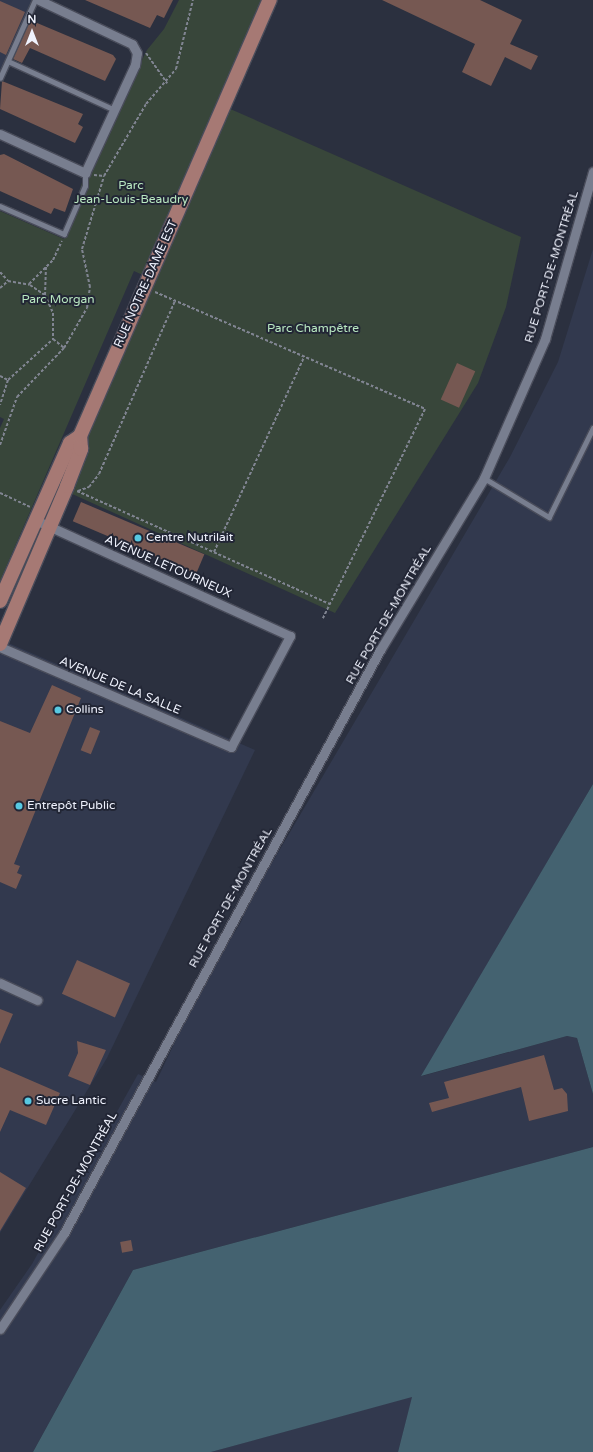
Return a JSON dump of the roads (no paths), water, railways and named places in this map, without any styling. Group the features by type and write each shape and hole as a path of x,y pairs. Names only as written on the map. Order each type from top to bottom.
{"main road":[{"name":"RUE NOTRE-DAME EST","path":"0,644 50,527 73,489 81,449 80,436 270,0"},
{"name":"RUE NOTRE-DAME EST","path":"0,602 35,514 70,443 80,436"}],"street":[{"path":"0,134 85,173 135,65 136,49 124,39 44,1"},
{"name":"RUE PORT-DE-MONTRÉAL","path":"0,1329 66,1229 380,650 484,478 545,339 593,172"},
{"name":"AVENUE LETOURNEUX","path":"35,514 50,527 290,636 231,747"},
{"name":"AVENUE DE LA SALLE","path":"0,647 231,747"},
{"path":"0,983 37,1000"}],"lane":[{"path":"0,78 35,0"},
{"path":"8,61 115,110"},
{"path":"0,206 64,234 85,186 85,173"},
{"path":"484,478 549,517 593,428"}],"place":[{"name":"Centre Nutrilait","path":"138,538"},
{"name":"Collins","path":"58,710"},
{"name":"Entrepôt Public","path":"19,806"},
{"name":"Sucre Lantic","path":"28,1101"}],"park label":[{"name":"Parc Jean-Louis-Beaudry","path":"131,193"},
{"name":"Parc Morgan","path":"58,300"},
{"name":"Parc Champêtre","path":"313,329"}]}
